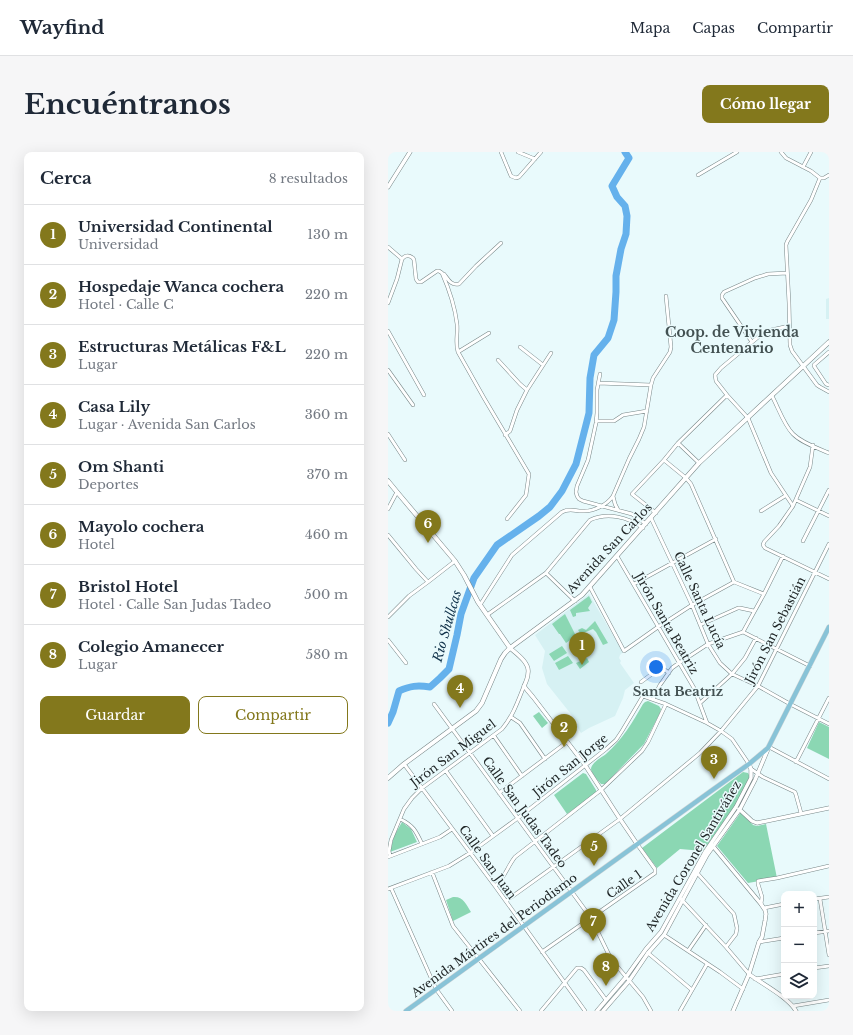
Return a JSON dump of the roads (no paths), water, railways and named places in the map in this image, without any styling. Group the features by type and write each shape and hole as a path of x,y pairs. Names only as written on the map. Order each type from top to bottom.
{"main road":[{"name":"Avenida San Carlos","path":"388,778 404,764 476,711 505,653 575,601 590,587 699,463 829,342"},
{"path":"388,481 455,561 479,603 510,648"},
{"name":"Avenida Mártires del Periodismo","path":"406,1011 749,764 768,747 829,627"}],"street":[{"path":"388,187 410,152"},
{"path":"501,152 511,176 514,178 519,177 541,152"},
{"path":"518,152 535,159"},
{"path":"698,175 737,152"},
{"path":"781,152 786,158 820,178 824,178 829,175"},
{"path":"803,167 811,152"},
{"path":"820,178 808,207 786,245 790,303 790,345 792,351 817,384 829,392"},
{"path":"388,303 389,296 397,279 402,259 404,257 408,256 413,258 416,279 418,282 421,282 439,271 452,284 455,285 459,284 501,243"},
{"path":"388,249 402,259"},
{"path":"442,273 453,303 457,320 458,335 456,343 458,352 529,474 526,496 507,519"},
{"path":"752,342 722,298 722,295 724,292 754,278 768,274 787,273"},
{"path":"479,603 512,555 562,512 570,510 583,511 594,509 610,501 640,439 644,427 653,378 670,352 671,347 666,296"},
{"path":"790,326 763,333 715,374 716,381 748,418 771,473 793,506"},
{"path":"388,331 424,395"},
{"path":"458,352 489,333"},
{"path":"520,347 544,365"},
{"path":"829,352 814,365 826,384 829,385"},
{"path":"505,435 510,431 517,410 527,390 551,353"},
{"path":"498,360 527,390"},
{"path":"388,370 413,405"},
{"path":"600,374 597,390 596,421 588,460 576,492 577,496 583,501 636,516 644,526"},
{"path":"598,383 651,385"},
{"path":"656,513 632,494 678,443 727,395"},
{"path":"772,396 788,429 799,439 829,453"},
{"path":"596,421 614,422 622,415 647,411"},
{"path":"388,434 405,460"},
{"path":"678,443 699,463"},
{"path":"813,445 810,467 793,506 779,526 763,544 765,548 829,579"},
{"path":"664,460 691,484 734,582 764,594"},
{"path":"804,541 829,490"},
{"path":"388,509 397,492"},
{"path":"613,496 618,510"},
{"path":"761,511 785,496"},
{"path":"796,500 829,516"},
{"path":"487,615 546,574 590,520 597,517 612,516 633,521 644,526"},
{"name":"Calle Santa Lucía","path":"651,518 692,605 708,644 720,663 732,674 758,686 829,724"},
{"path":"388,534 428,582"},
{"path":"634,584 716,539"},
{"name":"Jirón San Sebastián","path":"506,901 620,819 700,753 721,731 758,686 829,544"},
{"name":"Jirón Santa Beatriz","path":"617,556 694,688 707,723"},
{"path":"749,764 732,739 721,731 707,723 653,699 660,685 672,668 708,644 743,632 783,556"},
{"path":"388,617 409,596 455,561"},
{"path":"546,574 575,601"},
{"path":"590,587 624,651 692,605 734,582"},
{"path":"700,625 738,608 754,611"},
{"path":"743,632 810,666"},
{"path":"700,703 732,674 746,658 756,638"},
{"path":"388,640 406,663"},
{"name":"Jirón San Miguel","path":"389,857 390,842 408,802 414,795 494,736 511,718 528,673 527,666 520,656 510,648"},
{"path":"641,682 660,668 669,673"},
{"path":"524,686 585,765 637,844"},
{"name":"Jirón San Jorge","path":"390,888 454,864 470,853 518,818 616,740 643,696 653,699"},
{"path":"796,762 829,698"},
{"name":"Calle San Judas Tadeo","path":"434,704 591,918 611,959 643,997 651,1011"},
{"path":"495,886 502,880 515,857 601,790 642,751 648,742 666,704"},
{"path":"511,718 520,723 545,759"},
{"path":"494,736 522,776"},
{"path":"499,793 567,742"},
{"path":"768,747 829,779"},
{"name":"Avenida Mártires del Periodismo","path":"758,773 768,747"},
{"name":"Calle San Juan","path":"404,764 506,901 585,1011"},
{"name":"Avenida Coronel Santiváñez","path":"738,808 751,778 751,769 749,764"},
{"path":"751,769 763,777 795,792 801,813"},
{"path":"446,771 493,836"},
{"name":"Avenida Coronel Santiváñez","path":"603,1011 629,981 648,953 664,935 705,852 712,845 738,808 758,773"},
{"path":"738,808 752,821 758,823 829,808"},
{"path":"400,819 409,823 415,829 422,844"},
{"path":"389,857 443,835 452,829"},
{"name":"Calle 1","path":"542,952 655,873 656,871 637,844"},
{"path":"712,845 763,906"},
{"name":"Avenida Coronel Santiváñez","path":"597,1011 626,977 646,949 662,932 681,899 698,874 712,845"},
{"path":"733,1011 749,974 762,937 766,914 758,881 829,866"},
{"path":"432,872 453,926 520,1011"},
{"path":"698,874 734,914 738,928 736,934 726,947"},
{"path":"390,888 436,990 452,1011"},
{"path":"817,898 829,897"},
{"path":"820,898 827,931 829,955"},
{"path":"681,899 749,974 782,997 796,1011"},
{"path":"763,906 781,904"},
{"path":"688,952 706,925"},
{"path":"817,933 827,931"},
{"path":"664,935 743,989"},
{"path":"759,942 781,938"},
{"path":"648,953 692,990"},
{"path":"680,1011 707,964"},
{"path":"817,968 829,966"},
{"path":"541,1011 577,968 584,970 606,1000"},
{"path":"755,978 781,974"},
{"path":"792,1006 829,1000"}],"waterway":[{"name":"Rio Shullcas","path":"388,723 399,691 414,686 430,687 449,669 461,614 474,578 497,545 550,507 562,491 576,464 589,413 590,378 594,355 608,338 614,320 616,276 621,249 626,234 627,216 625,206 617,197 612,186 629,158 625,152"}],"place":[{"name":"Mayolo cochera","path":"428,543"},
{"name":"Universidad Continental","path":"582,665"},
{"name":"Casa Lily","path":"460,708"},
{"name":"Hospedaje Wanca cochera","path":"564,747"},
{"name":"Estructuras Metálicas F&L","path":"714,779"},
{"name":"Om Shanti","path":"594,866"},
{"name":"Bristol Hotel","path":"593,941"},
{"name":"Colegio Amanecer","path":"606,986"}],"district":[{"name":"Coop. de Vivienda Centenario","path":"732,340"},
{"name":"Santa Beatriz","path":"678,691"}]}
